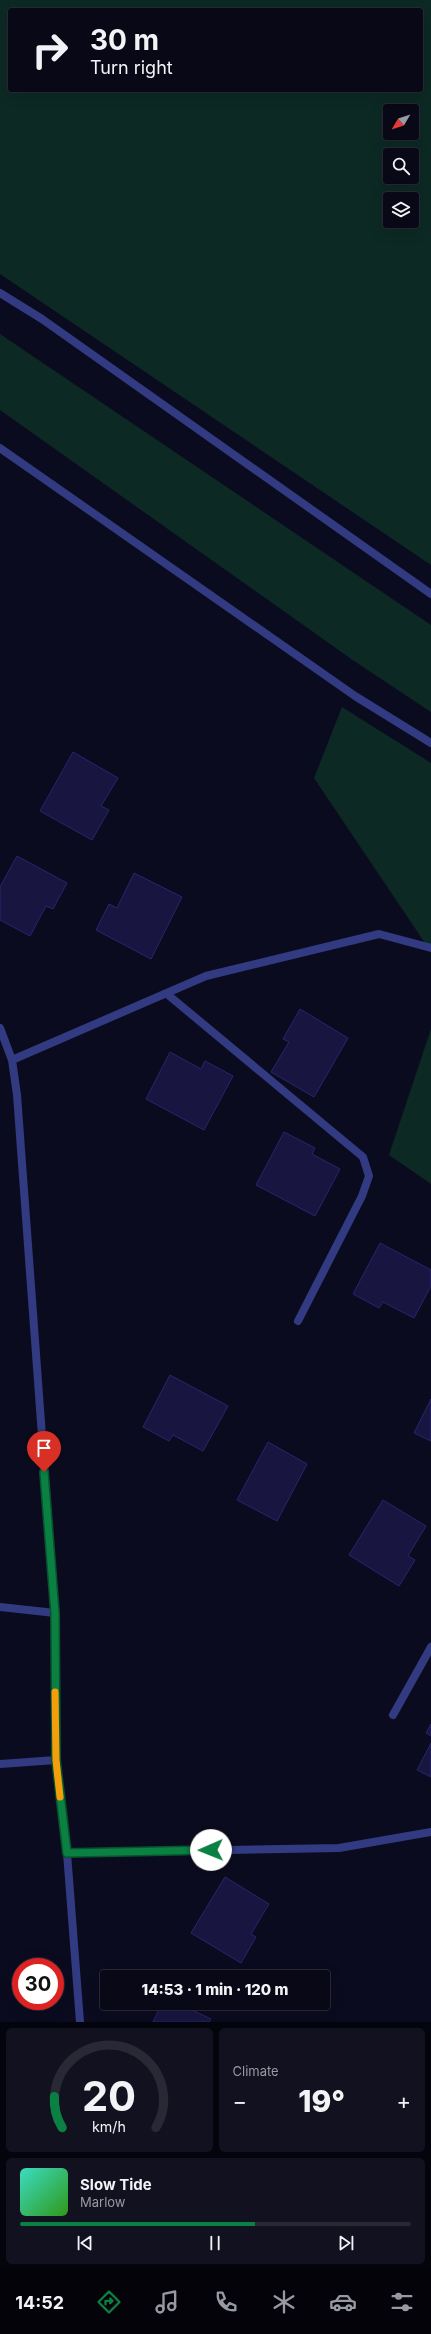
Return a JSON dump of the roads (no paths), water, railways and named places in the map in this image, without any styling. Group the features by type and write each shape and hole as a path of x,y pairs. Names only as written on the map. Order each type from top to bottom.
{"street":[{"path":"0,293 48,324 431,594"},
{"path":"0,448 355,696 431,743"},
{"path":"12,1060 206,976 379,934 431,948"},
{"path":"167,994 363,1157 369,1176 362,1196 298,1321"},
{"path":"0,1028 12,1060 18,1094 55,1613 56,1760 67,1853 80,2022"},
{"path":"0,1607 55,1613"},
{"path":"393,1715 431,1647"},
{"path":"0,1764 56,1760"},
{"path":"67,1853 339,1848 431,1832"}]}
